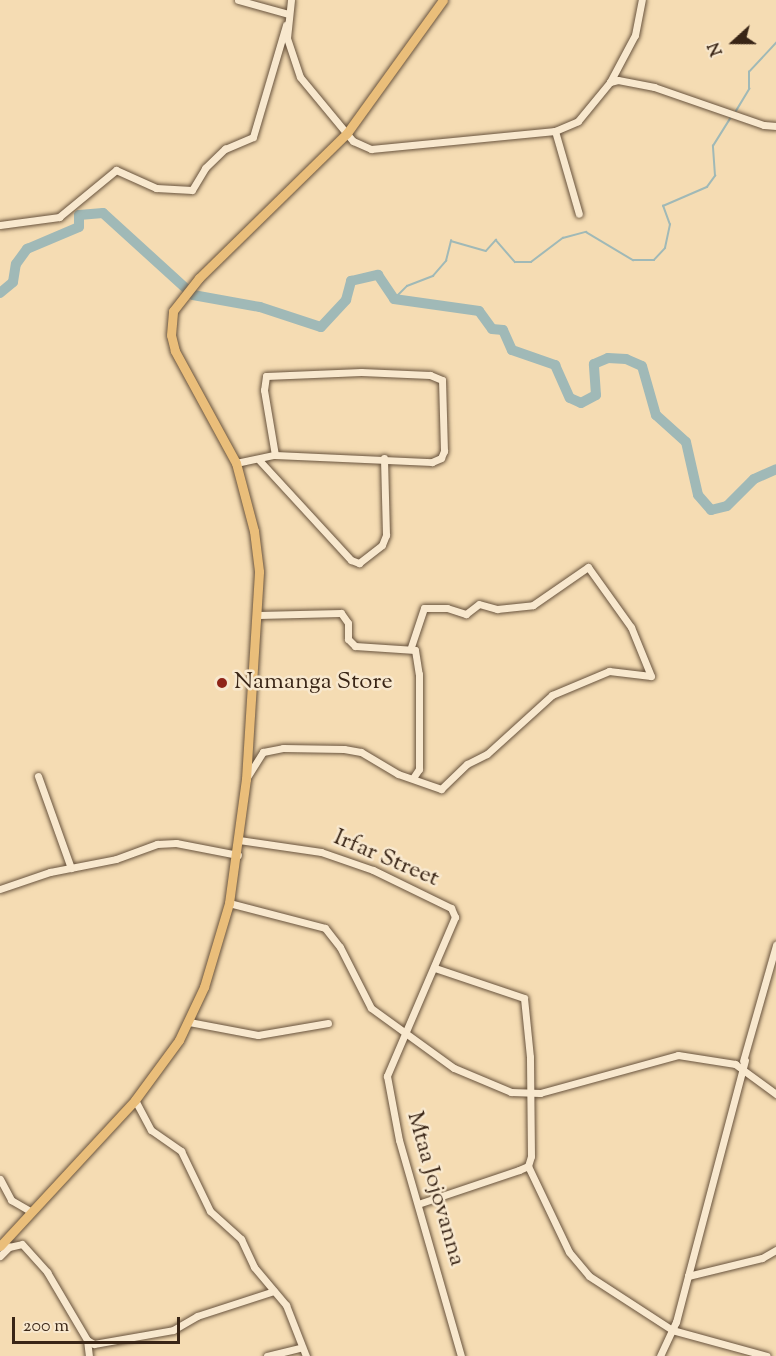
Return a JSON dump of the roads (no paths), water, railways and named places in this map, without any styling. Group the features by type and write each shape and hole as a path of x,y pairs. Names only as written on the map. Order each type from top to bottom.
{"main road":[{"path":"0,1246 135,1100 189,1022 210,968 229,903 238,855 258,615 259,571 254,531 236,463 176,351 170,322 184,293 347,133 443,0"}],"street":[{"path":"238,0 288,14"},
{"path":"0,225 59,217 116,170 156,188 192,190 205,168 225,149 253,137 287,23 291,0"},
{"path":"287,23 289,48 300,77 359,145 378,149 555,131 587,114 610,82 635,35 642,0"},
{"path":"610,82 627,80 728,111 742,118 776,126"},
{"path":"555,131 579,214"},
{"path":"236,463 260,460 275,455 384,458 432,462 441,458 445,386 438,377 361,372 266,376 264,390 275,455"},
{"path":"260,460 351,560 359,563 381,545 386,534 384,458"},
{"path":"246,779 253,773 259,754 283,748 361,752 432,788 444,788 552,695 591,677 620,670 651,676 631,627 588,567 533,604 496,609 478,604 466,614 447,608 424,608 411,647"},
{"path":"258,615 341,613 348,623 348,639 356,646 411,647 415,650 419,674 419,769 413,778"},
{"path":"38,776 71,868"},
{"name":"Irfar Street","path":"239,840 321,852 373,870 451,908 454,926 403,1033"},
{"path":"0,889 167,843 238,855"},
{"path":"229,903 325,928 340,947 364,1000 403,1033 470,1076 529,1095 678,1055 735,1064 745,1060"},
{"path":"660,1356 672,1330 688,1276 776,945"},
{"path":"435,968 524,998 529,1095 528,1166 579,1266 672,1330 767,1356"},
{"path":"189,1022 258,1035 328,1023"},
{"name":"Mtaa Jojovanna","path":"403,1033 387,1076 399,1140 461,1356"},
{"path":"735,1064 776,1094"},
{"path":"135,1100 151,1130 181,1151 210,1211 241,1239 254,1267 291,1314 306,1356"},
{"path":"418,1204 528,1166"},
{"path":"0,1179 10,1200 32,1212"},
{"path":"0,1256 9,1247 22,1244 47,1272 87,1340 89,1356"},
{"path":"688,1276 762,1258 776,1250"},
{"path":"87,1340 94,1344 173,1330 196,1316 274,1291"},
{"path":"267,1356 302,1347"}],"waterway":[{"path":"736,111 749,89 749,72 776,43"},
{"path":"394,299 407,286 433,276 446,261 451,241 486,251 496,240 515,262 531,262 563,238 586,232 633,260 654,260 665,248 670,225 663,206 707,187 715,176 713,146 731,117"},
{"path":"0,293 13,282 16,264 27,249 79,227 79,215 103,213 193,295 260,307 321,327 346,300 351,281 378,275 394,299 479,311 492,329 503,330 512,350 555,365 570,398 581,403 596,395 594,364 608,358 626,359 642,366 656,415 686,442 698,495 711,510 727,506 754,479 776,469"}],"place":[{"name":"Namanga Store","path":"222,683"}]}
